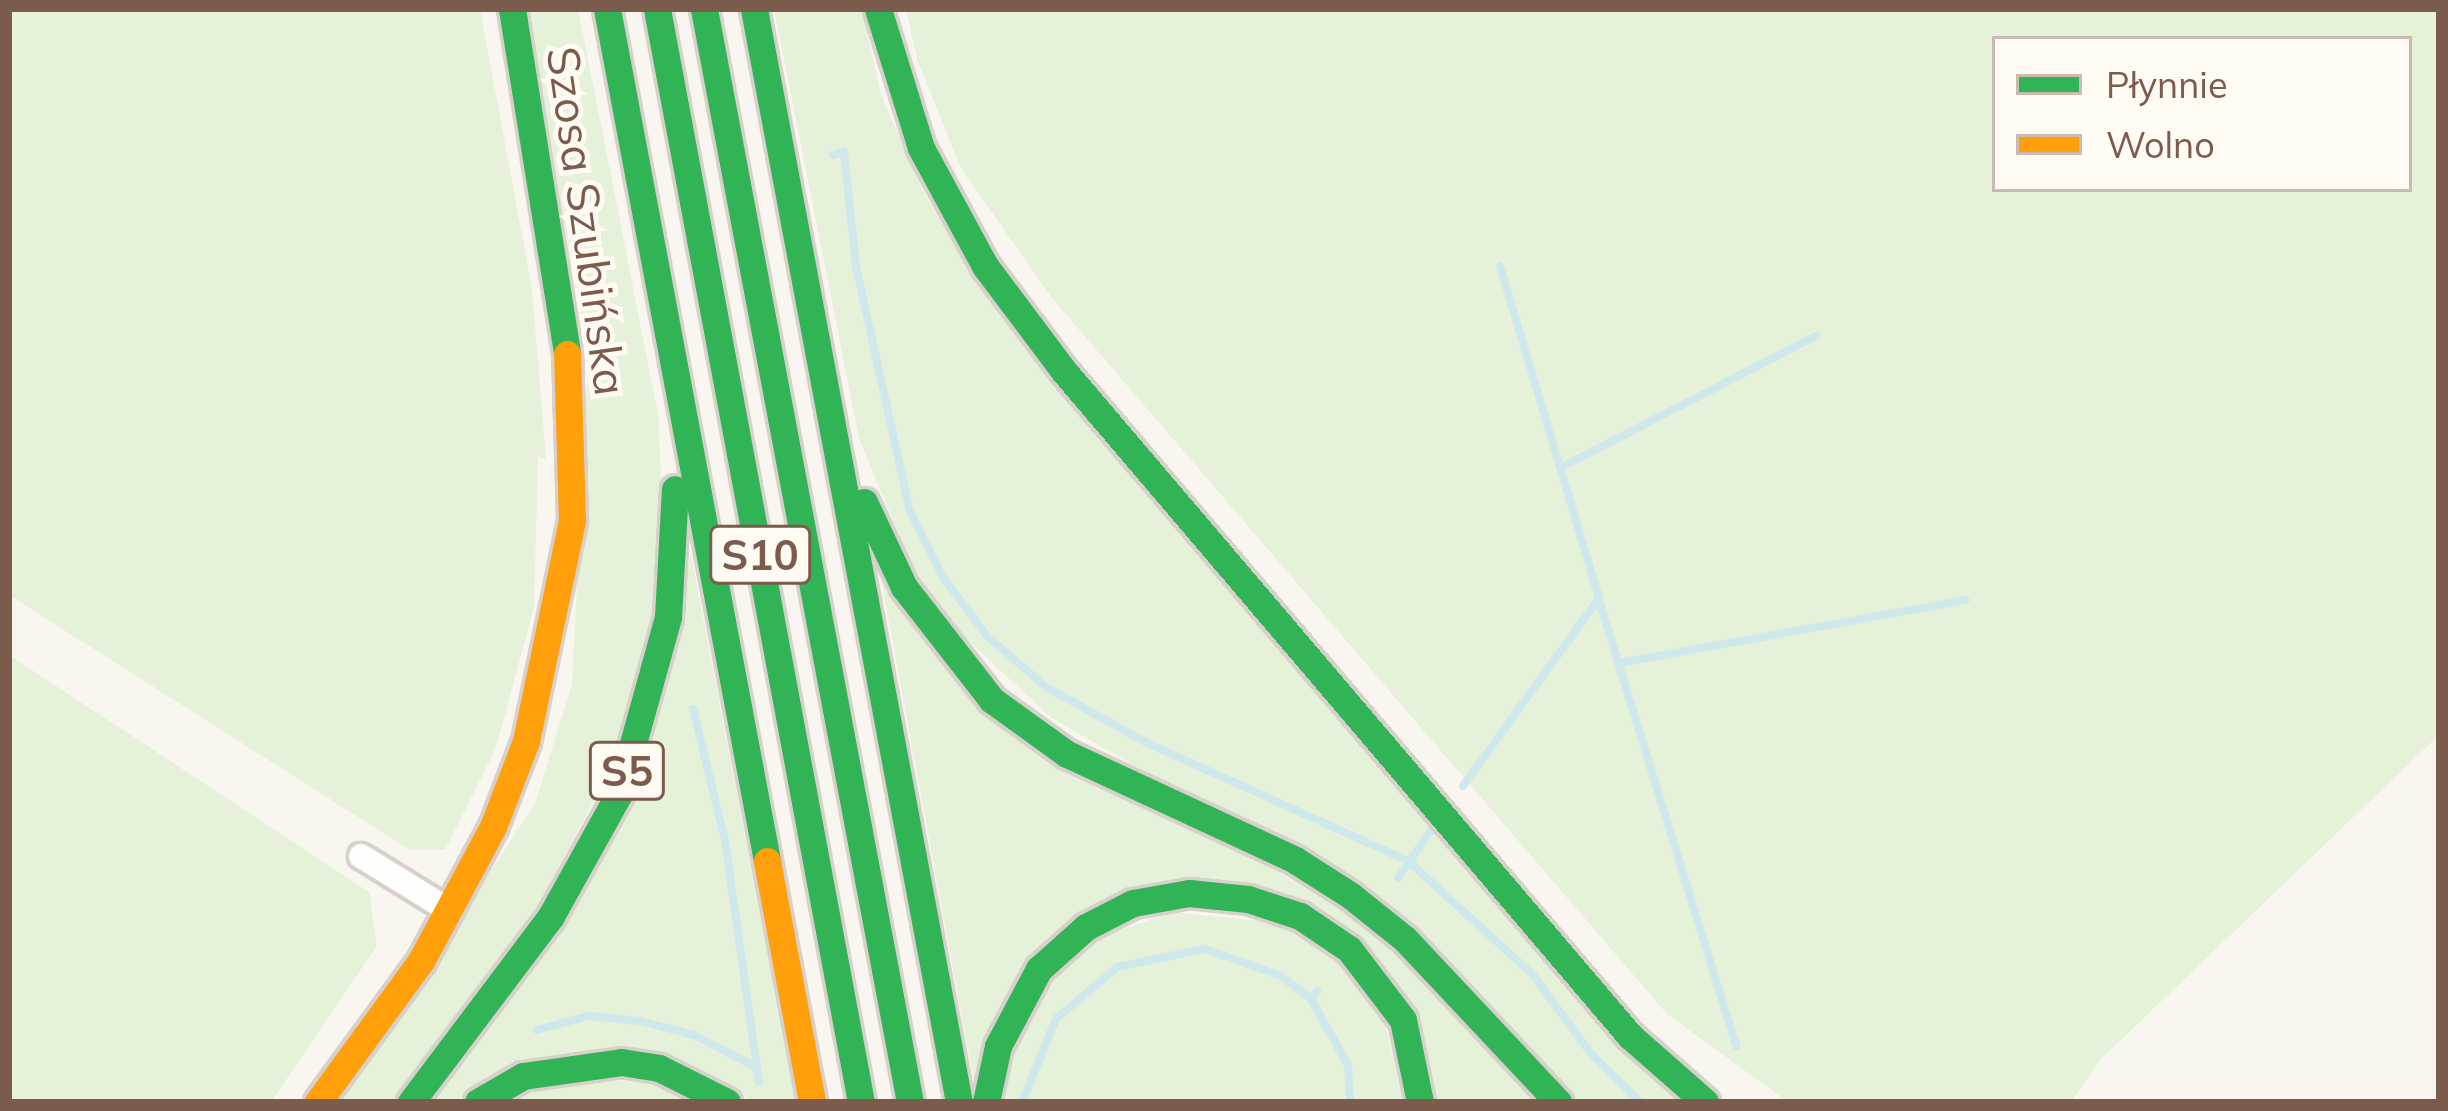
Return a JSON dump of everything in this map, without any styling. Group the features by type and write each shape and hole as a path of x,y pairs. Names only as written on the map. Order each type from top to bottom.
{"main road":[{"name":"Szosa Szubińska","path":"318,1102 450,910 526,740 572,520 568,326 512,9"},
{"name":"S5","path":"411,1102 551,916 619,794 668,616 676,511 672,380 608,9"},
{"name":"S10","path":"657,9 861,1102"},
{"name":"S10","path":"704,9 910,1102"},
{"path":"754,9 959,1102"},
{"path":"878,9 921,148 985,266 1064,370 1630,1036 1705,1102"},
{"path":"672,380 812,1102"},
{"path":"835,426 904,587 992,700 1106,776 1295,860 1350,895 1405,939 1558,1102"},
{"path":"986,1102 998,1046 1039,969 1086,927 1132,902 1189,893 1248,899 1300,916 1349,949 1402,1020 1420,1102"},
{"path":"478,1102 524,1076 621,1062 659,1068 727,1102"}],"street":[{"path":"361,856 450,910"}],"green space":[{"path":"9,9 480,9 532,289 546,459 538,456 534,607 496,748 445,850 410,850 9,595"},
{"path":"529,9 578,9 658,414 663,514 655,616 624,744 532,917 393,1102 338,1102 535,804 572,684 588,363"},
{"path":"774,9 862,9 881,95 925,195 981,287 1677,1102 1579,1102 1413,926 1050,717 954,627 917,578 859,438"},
{"path":"906,9 2439,9 2439,735 2100,1060 2071,1102 1788,1102 1667,1014 1052,298 961,168 918,62"},
{"path":"691,555 796,1102 752,1102 713,1075 488,1078 454,1102 425,1102 580,893"},
{"path":"880,573 921,635 1222,839 1380,933 1536,1102 1431,1102 1320,907 1105,897 975,1088"},
{"path":"9,655 369,892 377,946 271,1102 9,1102"},
{"path":"1171,912 1280,923 1342,963 1385,1023 1403,1102 1004,1102 1014,1051 1047,985 1102,937"},
{"path":"570,1079 649,1082 698,1102 507,1102"}],"waterway":[{"path":"833,155 844,152 856,266 910,511 943,577 987,636 1046,687 1147,743 1408,861 1532,974 1593,1056 1640,1102"},
{"path":"580,200 593,198"},
{"path":"1463,786 1599,598 1500,266"},
{"path":"1560,468 1816,336"},
{"path":"1599,600 1736,1046"},
{"path":"1619,663 1965,600"},
{"path":"693,709 725,840 759,1082"},
{"path":"1398,878 1430,832"},
{"path":"1022,1102 1056,1019 1117,967 1205,949 1281,976 1311,999"},
{"path":"1317,991 1311,999 1348,1065 1350,1102"},
{"path":"537,1030 589,1016 640,1021 694,1035 756,1067"}],"traffic: fast":[{"path":"512,9 567,354"},
{"path":"607,9 767,861"},
{"path":"657,9 861,1102"},
{"path":"704,9 910,1102"},
{"path":"754,9 959,1102"},
{"path":"878,9 921,148 985,266 1063,370 1630,1036 1705,1102"},
{"path":"411,1102 551,916 619,794 668,617 675,489"},
{"path":"864,502 904,587 992,700 1067,754 1295,860 1350,895 1405,939 1558,1102"},
{"path":"986,1102 998,1046 1039,969 1086,927 1133,903 1189,893 1248,899 1300,916 1349,949 1403,1020 1420,1102"},
{"path":"478,1102 523,1076 621,1062 659,1068 727,1102"}],"traffic: slow":[{"path":"318,1102 421,961 493,827 526,741 572,520 567,354"},
{"path":"767,861 812,1102"}]}
